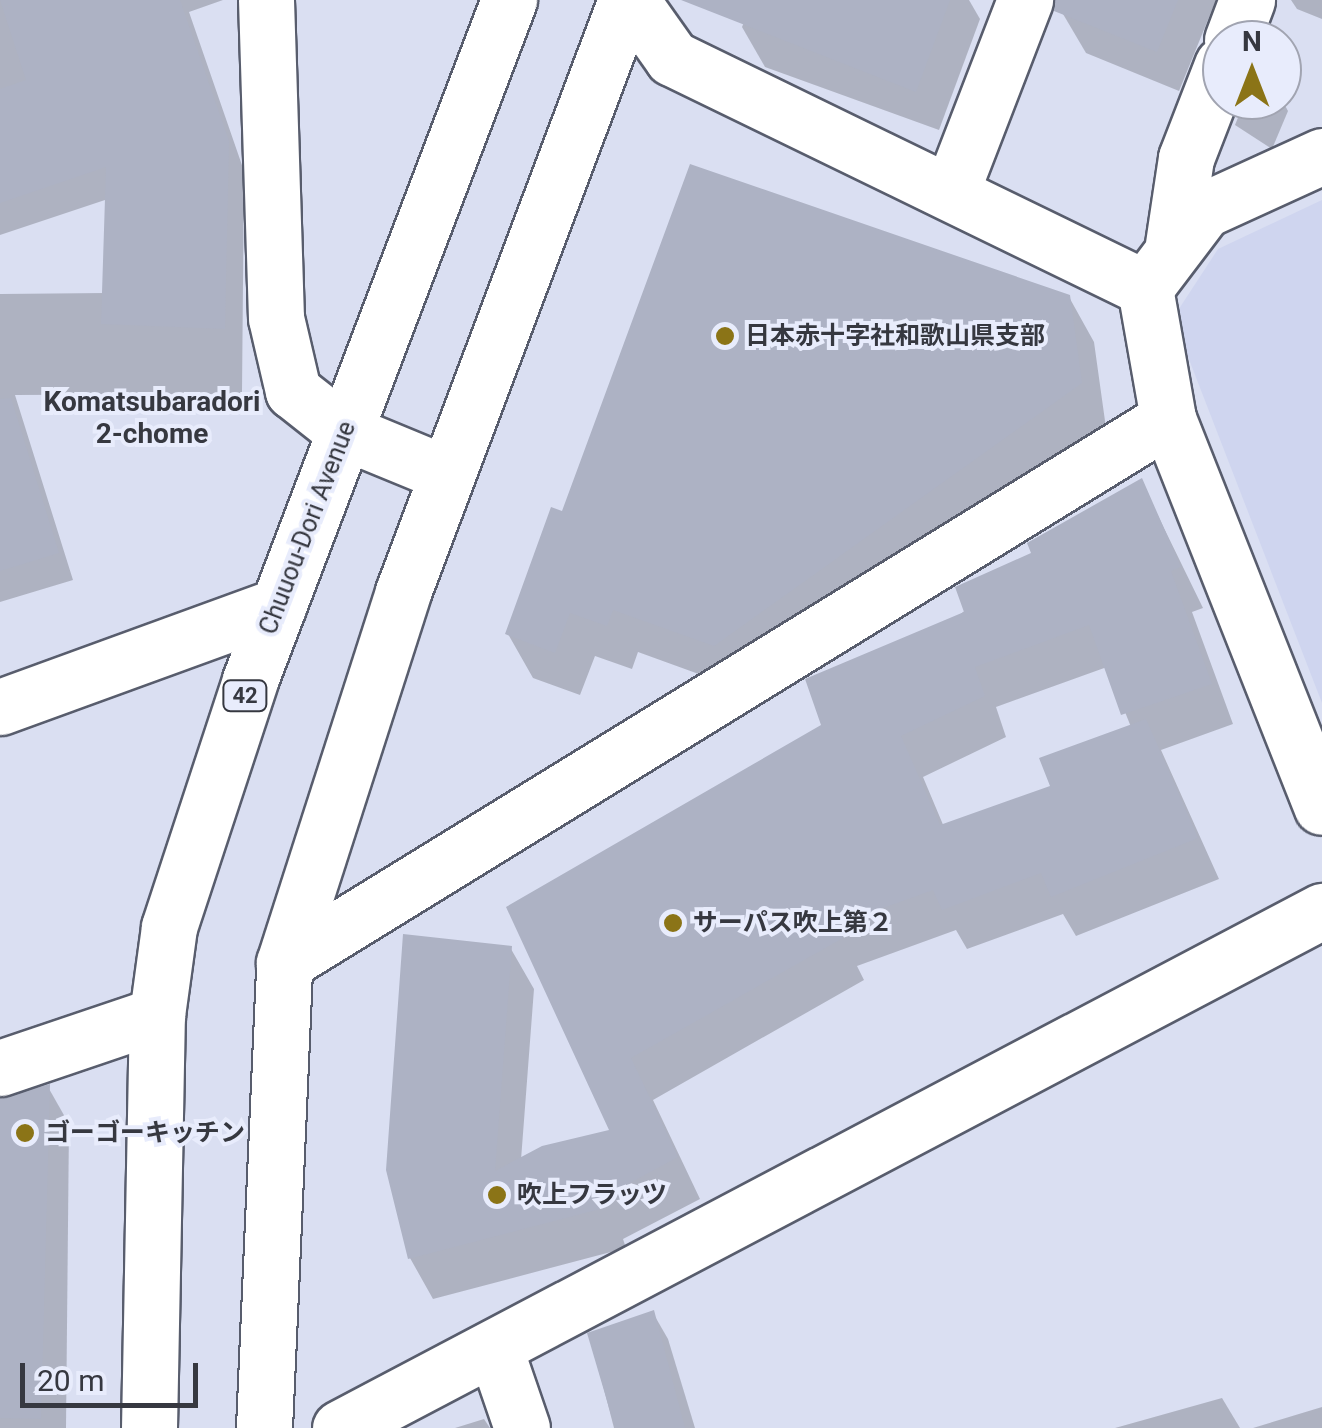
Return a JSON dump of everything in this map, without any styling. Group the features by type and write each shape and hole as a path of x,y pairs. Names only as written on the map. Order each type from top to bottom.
{"main road":[{"path":"266,0 276,318 293,391 345,432 447,474"},
{"name":"Chuuou-Dori Avenue","path":"149,1428 156,1014 190,853 278,606 509,0"},
{"path":"628,0 672,58 951,192 1159,266"},
{"path":"264,1428 284,963 313,853 447,474 628,0"},
{"path":"951,192 1025,0"},
{"path":"1202,117 1186,158 1159,266 1168,419 1322,807"},
{"path":"1159,266 1204,210 1322,156"},
{"path":"284,963 1168,419"},
{"path":"0,708 278,606"},
{"path":"340,1428 496,1352 1322,911"},
{"path":"0,1068 156,1014"},
{"path":"496,1352 522,1428"}],"shaded area":[{"path":"1322,200 1322,703 1173,318 1218,249"}],"building":[{"path":"0,0 180,0 229,141 225,329 101,324 106,167 0,203 0,89 26,80"},
{"path":"681,0 950,0 916,92"},
{"path":"1055,0 1178,0 1157,52 1054,11"},
{"path":"690,164 1070,295 1082,383 714,646 613,610 607,626 570,613 555,653 505,634 551,507 562,511"},
{"path":"11,398 59,553 0,571 0,399"},
{"path":"1142,478 1181,567 1171,571 1212,684 1121,715 1089,625 975,667 985,696 901,736 940,825 1050,786 1039,758 1146,719 1198,838 1051,897 1041,873 942,910 933,890 836,925 843,938 631,1058 678,1157 602,1198 604,1208 408,1259 386,1170 403,934 512,946 495,1171 542,1146 609,1130 506,907 821,725 805,679 964,612 955,587 1031,553 1027,543"},
{"path":"50,1084 41,1419 0,1418 0,1098"},
{"path":"654,1310 685,1428 615,1428 587,1333"}],"place":[{"name":"日本赤十字社和歌山県支部","path":"725,336"},
{"name":"サーパス吹上第２","path":"673,923"},
{"name":"ゴーゴーキッチン","path":"25,1133"},
{"name":"吹上フラッツ","path":"497,1195"}],"district":[{"name":"Komatsubaradori 2-chome","path":"152,418"}]}
